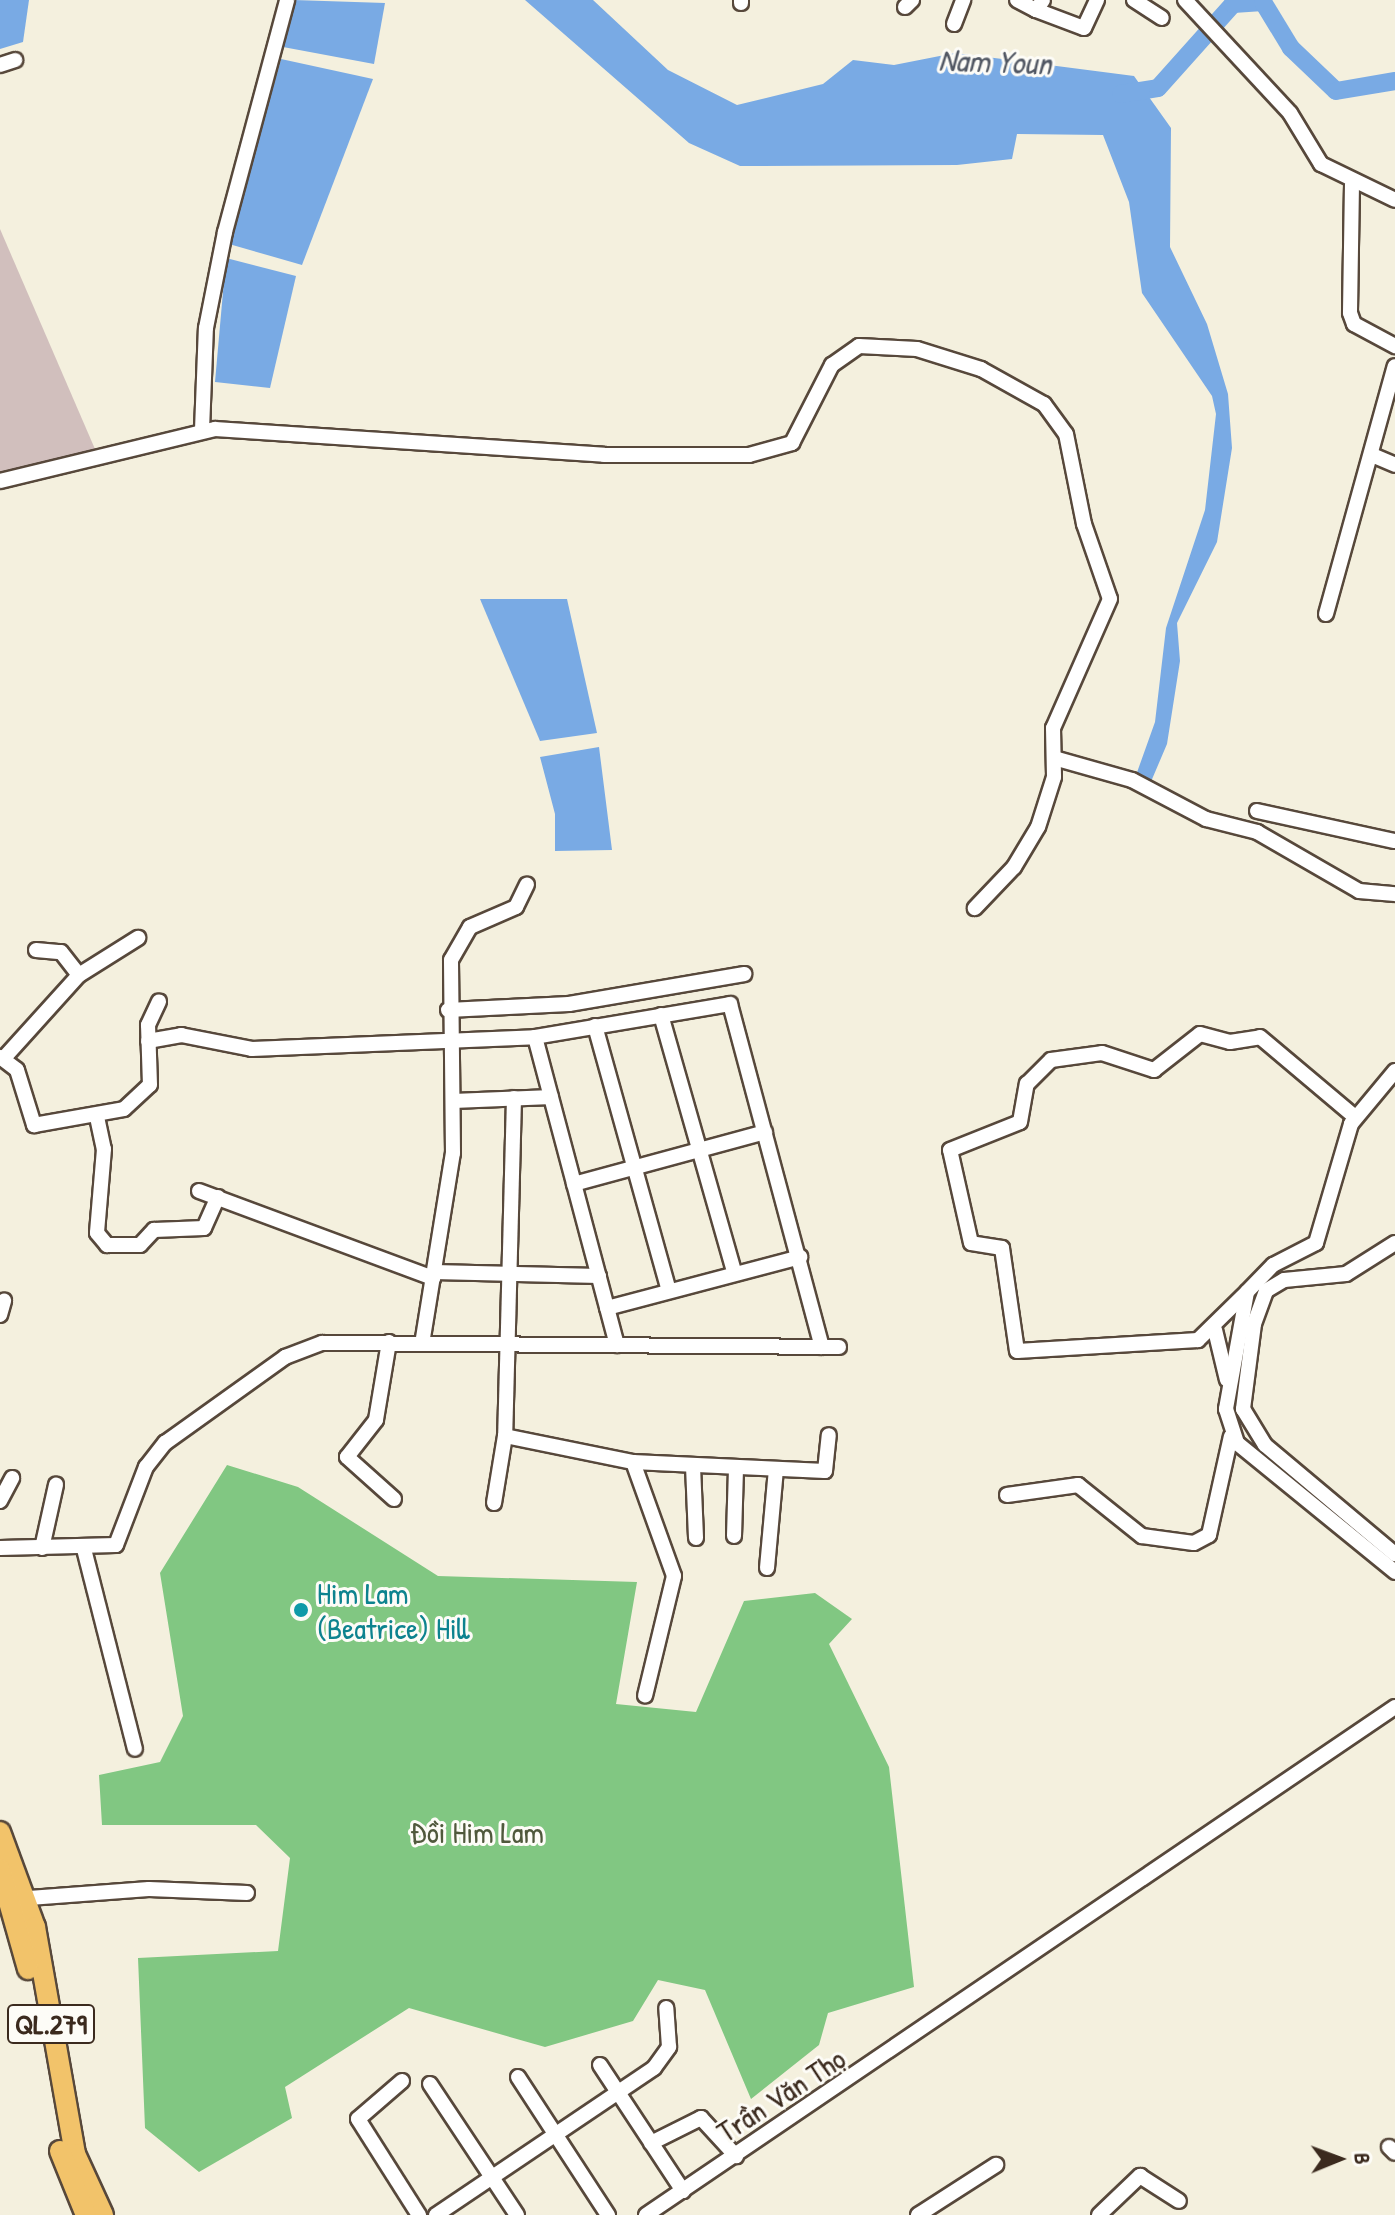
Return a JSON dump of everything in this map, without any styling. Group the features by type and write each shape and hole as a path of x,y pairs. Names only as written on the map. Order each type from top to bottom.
{"highway":[{"name":"QL.279","path":"0,1832 19,1899 70,2137 103,2215"},
{"name":"QL.279","path":"0,1870 19,1899 59,2150 86,2215"}],"street":[{"path":"202,430 206,328 225,232 287,0"},
{"path":"954,24 963,0"},
{"path":"1017,0 1039,5 1084,28 1097,0"},
{"path":"1134,0 1162,18"},
{"path":"1190,5 1290,113 1321,164 1352,184 1395,200"},
{"path":"0,65 15,60"},
{"path":"1352,184 1350,313 1354,324 1395,346"},
{"path":"0,481 202,430 604,455 749,455 792,443 832,365 848,351 889,344 952,358 1022,389 1056,419 1108,584 1108,612 1053,728 1051,794 1030,844 975,908"},
{"path":"1326,614 1395,366"},
{"path":"1372,455 1395,465"},
{"path":"1054,758 1132,780 1160,791 1206,819 1257,832 1349,887 1395,894"},
{"path":"1257,811 1395,841"},
{"path":"422,1344 452,1172 454,1101 448,1010 456,946 474,923 516,907 527,884"},
{"path":"138,938 79,975 2,1058 21,1077 34,1125 97,1117 146,1092 148,1041 159,1001"},
{"path":"36,950 61,952 79,975"},
{"path":"448,1010 569,1004 744,974"},
{"path":"148,1041 181,1035 266,1048 450,1035 535,1037 730,1004 822,1347"},
{"path":"661,1015 735,1274"},
{"path":"595,1026 669,1291"},
{"path":"1355,1117 1260,1037 1230,1042 1200,1034 1154,1070 1102,1053 1051,1060 1027,1084 1020,1122 950,1150 971,1243 1002,1248 1017,1351 1183,1342 1215,1330 1247,1292 1295,1268 1346,1274 1395,1243"},
{"path":"535,1037 617,1345"},
{"path":"1395,1071 1355,1117 1319,1238 1295,1268 1275,1284 1259,1304 1245,1418 1265,1445 1395,1554"},
{"path":"454,1101 551,1097"},
{"path":"494,1503 505,1436 514,1098"},
{"path":"97,1117 104,1149 97,1233 107,1245 136,1246 156,1229 204,1228 218,1197"},
{"path":"574,1184 765,1132"},
{"path":"199,1191 434,1275 599,1276"},
{"path":"607,1308 800,1257"},
{"path":"1229,1385 1247,1292"},
{"path":"1007,1495 1078,1485 1142,1536 1194,1543 1209,1535 1231,1436 1229,1385 1215,1330"},
{"path":"0,1548 84,1549 121,1540 150,1460 201,1413 301,1349 389,1342 839,1347"},
{"path":"389,1342 376,1420 347,1457 394,1499"},
{"path":"505,1436 633,1462 828,1471 829,1435"},
{"path":"1231,1436 1395,1572"},
{"path":"633,1462 674,1576 645,1696"},
{"path":"693,1466 696,1538"},
{"path":"734,1536 736,1468"},
{"path":"767,1568 776,1469"},
{"path":"0,1501 12,1478"},
{"path":"42,1548 56,1485"},
{"path":"84,1549 135,1749"},
{"name":"Trần Văn Thọ","path":"646,2215 944,2018 1395,1707"},
{"path":"19,1899 157,1888 247,1893"},
{"path":"436,2215 620,2095 666,2055 666,2008"},
{"path":"600,2065 683,2191"},
{"path":"518,2077 608,2215"},
{"path":"402,2081 361,2109 359,2123 419,2215"},
{"path":"430,2084 517,2215"},
{"path":"651,2143 701,2118 736,2156"},
{"path":"918,2215 996,2165"},
{"path":"1099,2215 1140,2176 1179,2201"}],"shaded area":[{"path":"0,229 98,456 0,485"}],"green space":[{"name":"Đồi Him Lam","path":"227,1465 298,1487 438,1576 637,1582 616,1704 696,1712 744,1601 815,1593 852,1619 829,1644 889,1767 914,1987 828,2013 819,2045 751,2099 705,1990 658,1980 633,2021 545,2047 409,2008 285,2087 292,2118 199,2172 145,2128 138,1958 278,1951 290,1858 256,1825 102,1825 99,1775 160,1762 183,1716 160,1573"}],"water":[{"path":"0,0 29,0 23,42 0,49"},
{"path":"294,0 385,3 374,64 283,47"},
{"path":"525,0 593,0 668,70 737,105 823,84 853,60 894,65 955,53 1134,76 1171,128 1170,247 1207,324 1228,394 1232,448 1217,542 1177,623 1180,661 1167,744 1150,784 1135,778 1155,722 1166,628 1205,510 1216,414 1212,396 1142,293 1129,202 1103,135 1017,134 1012,159 957,165 740,166 689,143"},
{"path":"281,59 373,79 302,265 229,244"},
{"path":"226,258 296,276 270,388 215,382"},
{"path":"480,599 567,599 597,733 540,741"},
{"path":"599,747 612,850 555,851 555,814 540,757"}],"waterway":[{"name":"Nam Youn","path":"1121,94 1158,88 1233,4 1263,2 1291,48 1336,91 1395,81"}],"place":[{"name":"Him Lam (Beatrice) Hill","path":"301,1610"}]}
